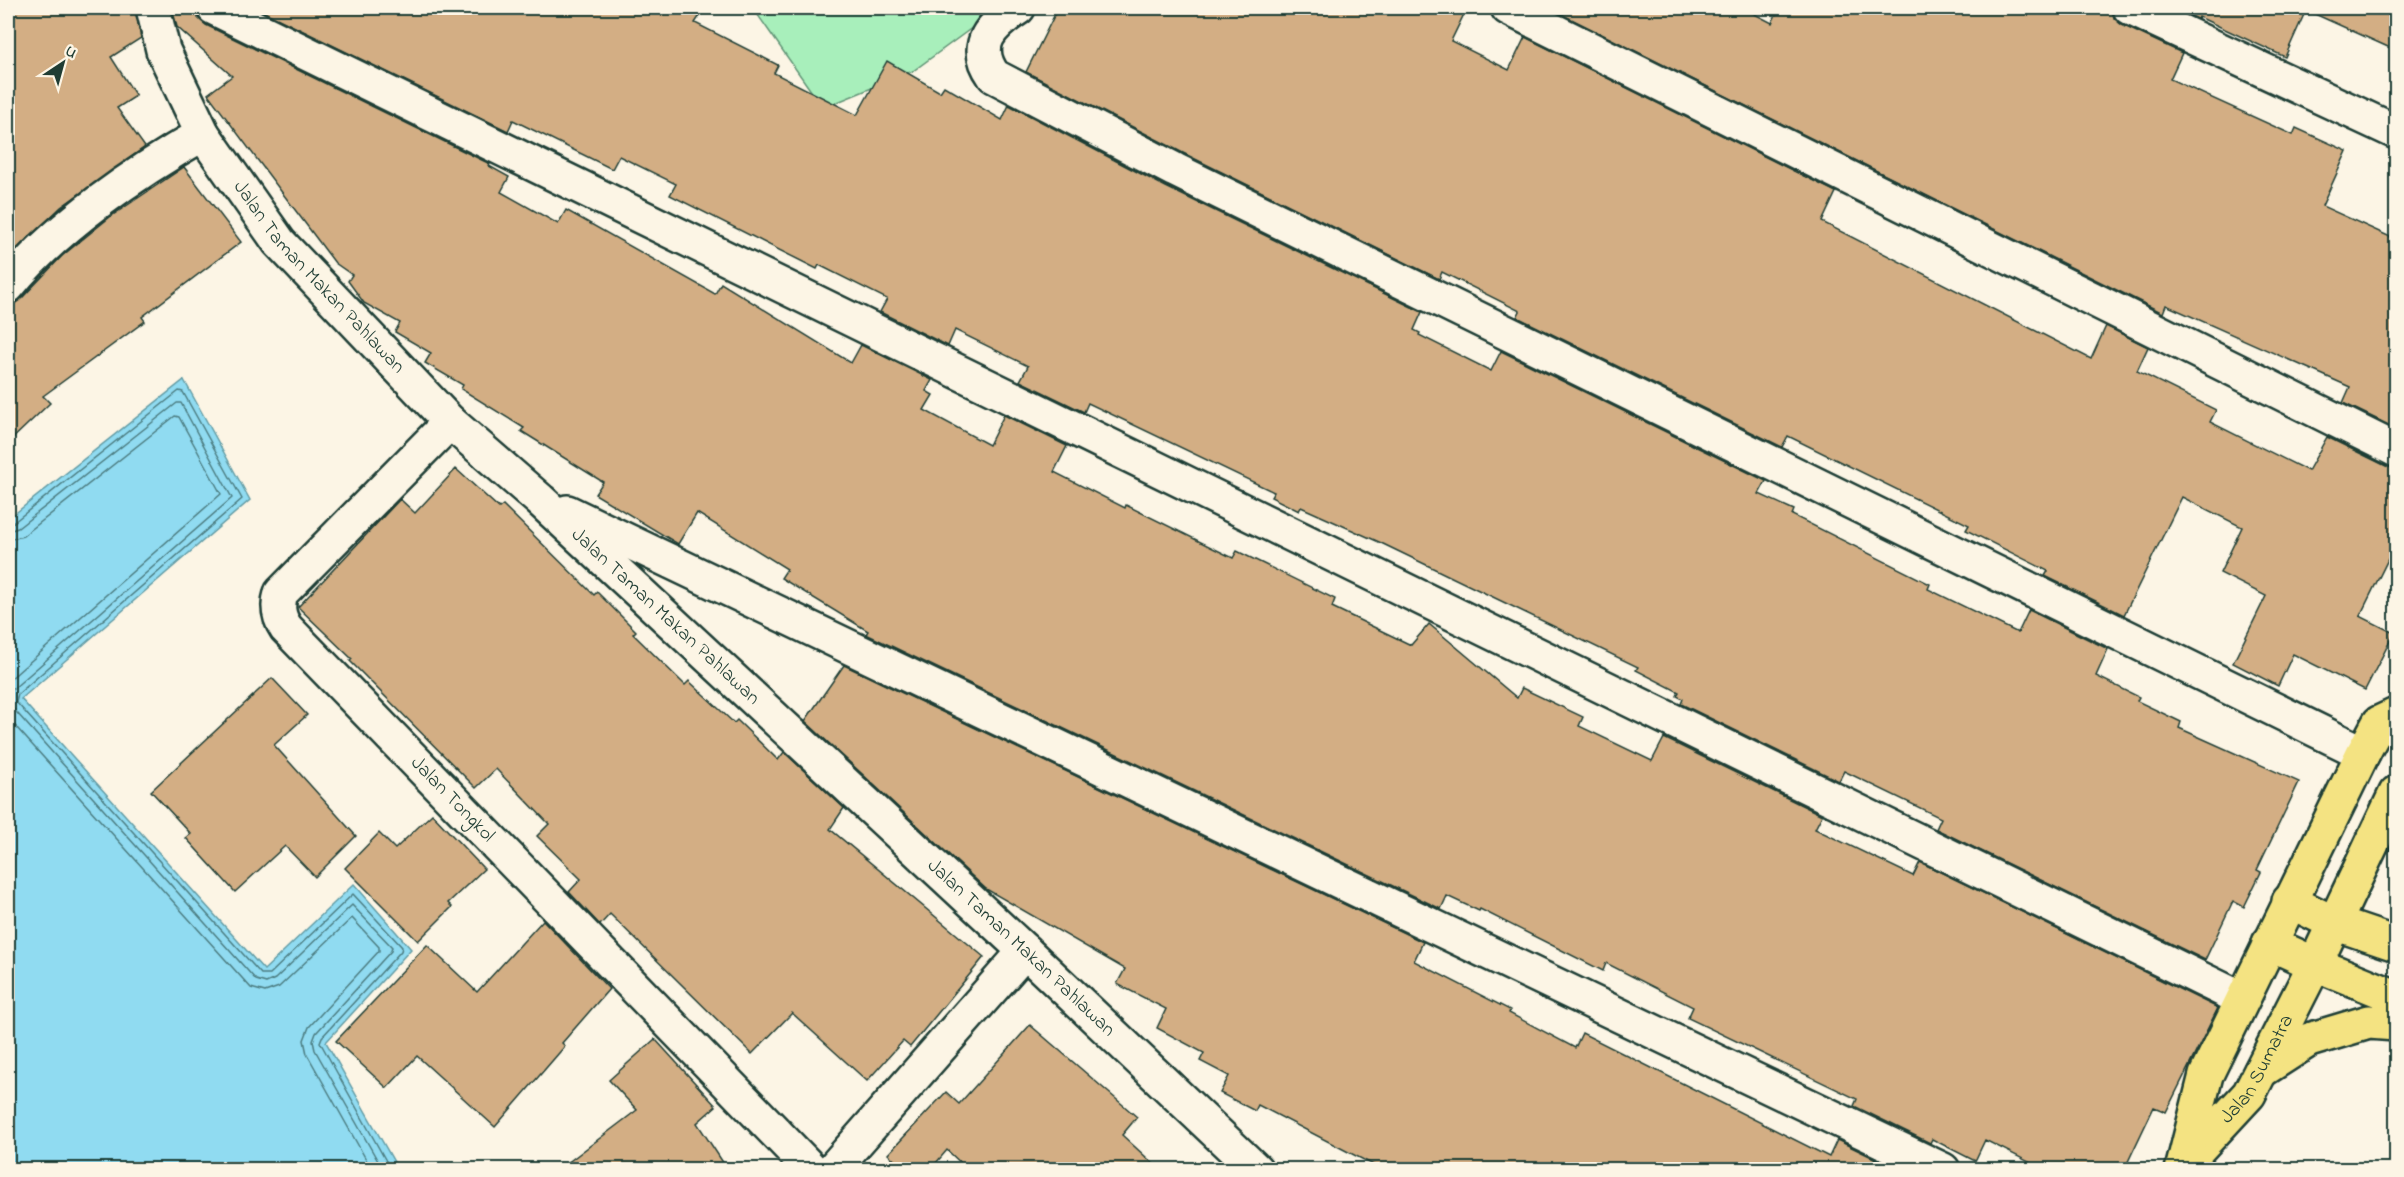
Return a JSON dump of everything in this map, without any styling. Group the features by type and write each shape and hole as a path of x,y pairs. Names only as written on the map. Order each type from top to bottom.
{"highway":[{"name":"Jalan Sumatra","path":"2183,1166 2206,1075 2242,999 2379,723 2397,715"},
{"name":"Jalan Sumatra","path":"2183,1166 2248,1094 2397,793"},
{"path":"2289,901 2334,923 2397,944"},
{"path":"2269,943 2314,964 2397,997"},
{"path":"2261,1071 2309,1040 2369,1022 2397,1024"}],"street":[{"name":"Jalan Taman Makan Pahlawan","path":"153,8 163,50 203,134 279,242 450,422 540,500 1025,951 1256,1170"},
{"path":"214,8 2242,999"},
{"path":"1018,8 992,28 986,38 983,57 994,76 1175,170 2363,753"},
{"path":"1508,8 2397,450"},
{"path":"2130,8 2397,132"},
{"path":"8,286 29,260 91,209 154,162 203,134"},
{"name":"Jalan Tongkol","path":"450,422 281,593 278,602 280,619 294,637 812,1170"},
{"path":"540,500 698,573 1944,1170"},
{"path":"832,1170 1025,951"}],"green space":[{"path":"753,8 999,8 913,71 823,108"}],"water":[{"path":"184,380 250,500 21,699 264,970 354,884 411,949 326,1042 398,1169 8,1169 8,519"}],"building":[{"path":"8,8 135,8 141,38 111,57 136,96 117,108 145,147 61,207 8,258"},
{"path":"172,8 196,8 198,18 206,25 490,164 489,166 509,177 501,192 558,224 566,210 715,294 721,283 851,363 861,345 932,380 926,391 933,395 924,410 989,445 1004,415 1067,446 1054,472 1125,508 1126,505 1233,558 1237,551 1335,599 1332,607 1411,645 1429,624 1517,698 1522,688 1583,717 1579,726 1652,761 1664,738 1822,815 1815,829 1913,876 1920,862 2218,1008 2166,1112 2154,1107 2124,1170 2045,1170 1985,1140 1975,1161 1932,1139 1930,1143 1854,1106 1857,1099 1688,1018 1693,1007 1606,963 1603,971 1480,909 1479,911 1447,896 1441,909 866,634 868,631 781,578 787,569 697,513 678,544 595,494 603,482 521,431 524,428 461,389 463,385 425,363 431,353 395,332 400,323 364,303 348,281 352,275 335,263 208,94 232,76 177,27"},
{"path":"256,8 705,8 695,23 778,65 774,73 857,115 887,61 940,92 944,86 1002,120 1009,105 1166,187 1422,312 1414,330 1420,333 1419,335 1491,371 1501,351 1766,481 1759,494 1794,510 1792,515 1930,584 1928,589 2018,633 2029,610 2108,649 2096,676 2139,697 2137,701 2181,722 2179,728 2299,782 2257,870 2261,872 2244,907 2233,901 2205,960 1936,829 1941,818 1844,771 1839,781 1681,704 1683,699 1677,696 1679,692 1636,670 1638,667 1379,542 1301,507 1299,511 1271,497 1274,492 1088,403 1084,412 1020,381 1028,366 955,330 948,346 880,312 887,299 819,265 817,269 670,195 676,184 619,156 612,169 513,120 508,131"},
{"path":"1058,8 1467,8 1451,41 1509,70 1525,37 1836,192 1822,222 2091,359 2106,326 2148,347 2137,371 2216,410 2210,422 2308,471 2327,437 2388,467 2397,469 2397,541 2360,616 2394,633 2365,690 2293,654 2278,686 2233,663 2266,596 2220,573 2242,527 2182,497 2124,615 2045,576 2048,571 1966,530 1969,525 1788,436 1782,447 1517,317 1520,311 1442,272 1439,279 1183,153 1026,72"},
{"path":"1549,8 1743,8 1772,23 1779,8 2112,8 2114,18 2122,25 2182,53 2170,79 2293,135 2296,128 2347,151 2322,206 2397,240 2397,429 2343,403 2350,387 2166,305 2163,313"},
{"path":"2173,8 2397,8 2397,51 2306,10 2285,57 2199,17 2198,19"},
{"path":"184,167 241,242 142,317 145,321 43,396 50,403 8,443 8,304 14,304 22,298 62,256 110,217"},
{"path":"456,469 499,508 503,505 594,595 597,592 636,631 633,634 685,685 689,681 734,723 737,720 778,760 784,752 844,808 830,829 984,957 910,1047 903,1041 867,1081 792,1013 752,1054 610,914 600,925 569,892 581,879 537,836 549,824 496,769 476,788 350,661 352,659 298,607 400,499 415,513"},
{"path":"844,665 1423,942 1414,961 1510,1010 1509,1013 1575,1048 1582,1033 1829,1157 1837,1140 1876,1159 1870,1170 1383,1170 1258,1105 1255,1111 1220,1093 1229,1076 1200,1061 1204,1053 1157,1028 1166,1009 1117,984 1125,969 986,889 805,721"},
{"path":"272,678 307,715 274,745 356,836 315,877 285,846 235,892 186,838 191,834 151,791"},
{"path":"432,814 484,869 448,903 452,907 418,941 345,868 379,833 395,849"},
{"path":"543,920 609,989 562,1043 565,1046 495,1127 417,1056 387,1088 336,1041 427,945 477,992"},
{"path":"1030,1025 1137,1117 1122,1135 1160,1170 968,1170 947,1150 930,1170 905,1170 888,1154 946,1092 959,1104"},
{"path":"655,1039 716,1106 697,1123 728,1170 558,1170 637,1110 609,1080"}]}
